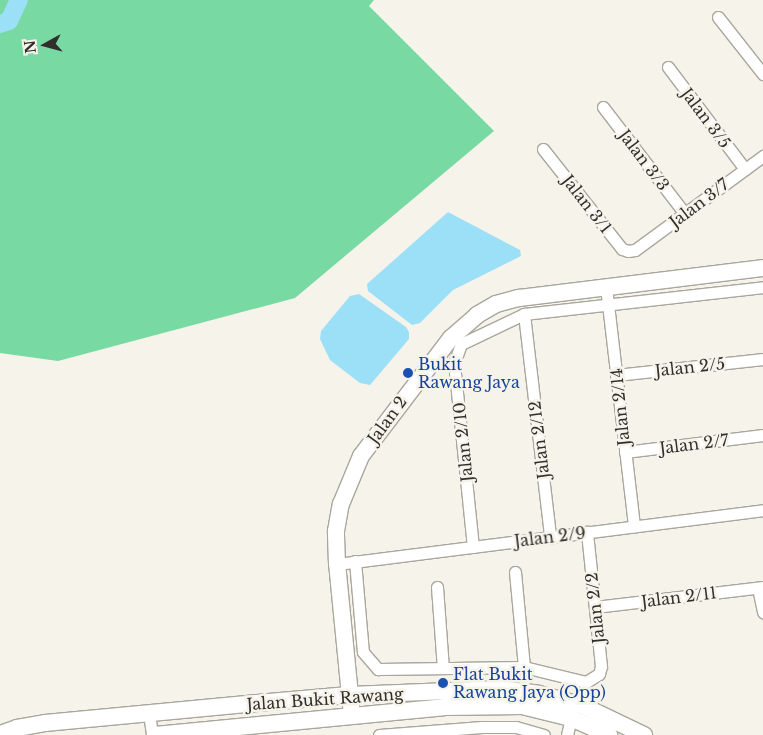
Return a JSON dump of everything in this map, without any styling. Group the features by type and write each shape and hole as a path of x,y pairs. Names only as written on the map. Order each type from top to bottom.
{"street":[{"path":"718,17 763,74"},
{"name":"Jalan 3/5","path":"668,68 745,169"},
{"name":"Jalan 3/3","path":"603,107 685,214"},
{"name":"Jalan 3/1","path":"543,149 622,249 635,250"},
{"name":"Jalan 3/7","path":"635,250 763,156"},
{"name":"Jalan 2","path":"352,716 337,564 336,531 341,504 361,456 420,376 464,324 496,304 519,298 763,268"},
{"name":"Jalan 2/14","path":"606,287 634,526"},
{"name":"Jalan 2/10","path":"473,547 454,358 461,344 524,314 763,287"},
{"name":"Jalan 2/12","path":"524,314 550,537"},
{"name":"Jalan 2/5","path":"616,375 763,359"},
{"name":"Jalan 2/7","path":"625,452 763,435"},
{"name":"Jalan 2/9","path":"337,564 763,510"},
{"name":"Jalan 2/2","path":"355,561 363,652 368,661 378,669 387,671 524,666 578,682 594,679 601,666 587,532"},
{"path":"515,572 524,666"},
{"path":"437,587 443,668"},
{"path":"760,588 763,612"},
{"name":"Jalan 2/11","path":"596,607 760,588"},
{"name":"Jalan Bukit Rawang","path":"0,734 17,728 47,729 149,713 350,695 522,690 581,705 644,735"},
{"name":"Jalan Bukit Rawang","path":"153,735 444,707 522,706 571,718 609,735"},
{"path":"444,707 445,732"},
{"path":"149,713 153,735"},
{"path":"567,735 571,718"},
{"path":"379,735 516,731 544,735"}],"green space":[{"path":"0,0 374,0 369,6 494,131 295,298 58,361 0,353"}],"water":[{"path":"448,212 520,250 521,256 453,290 420,323 412,325 368,291 367,284"},
{"path":"359,294 406,327 409,332 409,339 370,385 360,383 330,360 320,339 321,331 350,296"}],"waterway":[{"path":"0,24 9,21 19,0"}],"place":[{"name":"Bukit Rawang Jaya","path":"408,373"},
{"name":"Flat Bukit Rawang Jaya (Opp)","path":"443,683"}]}
